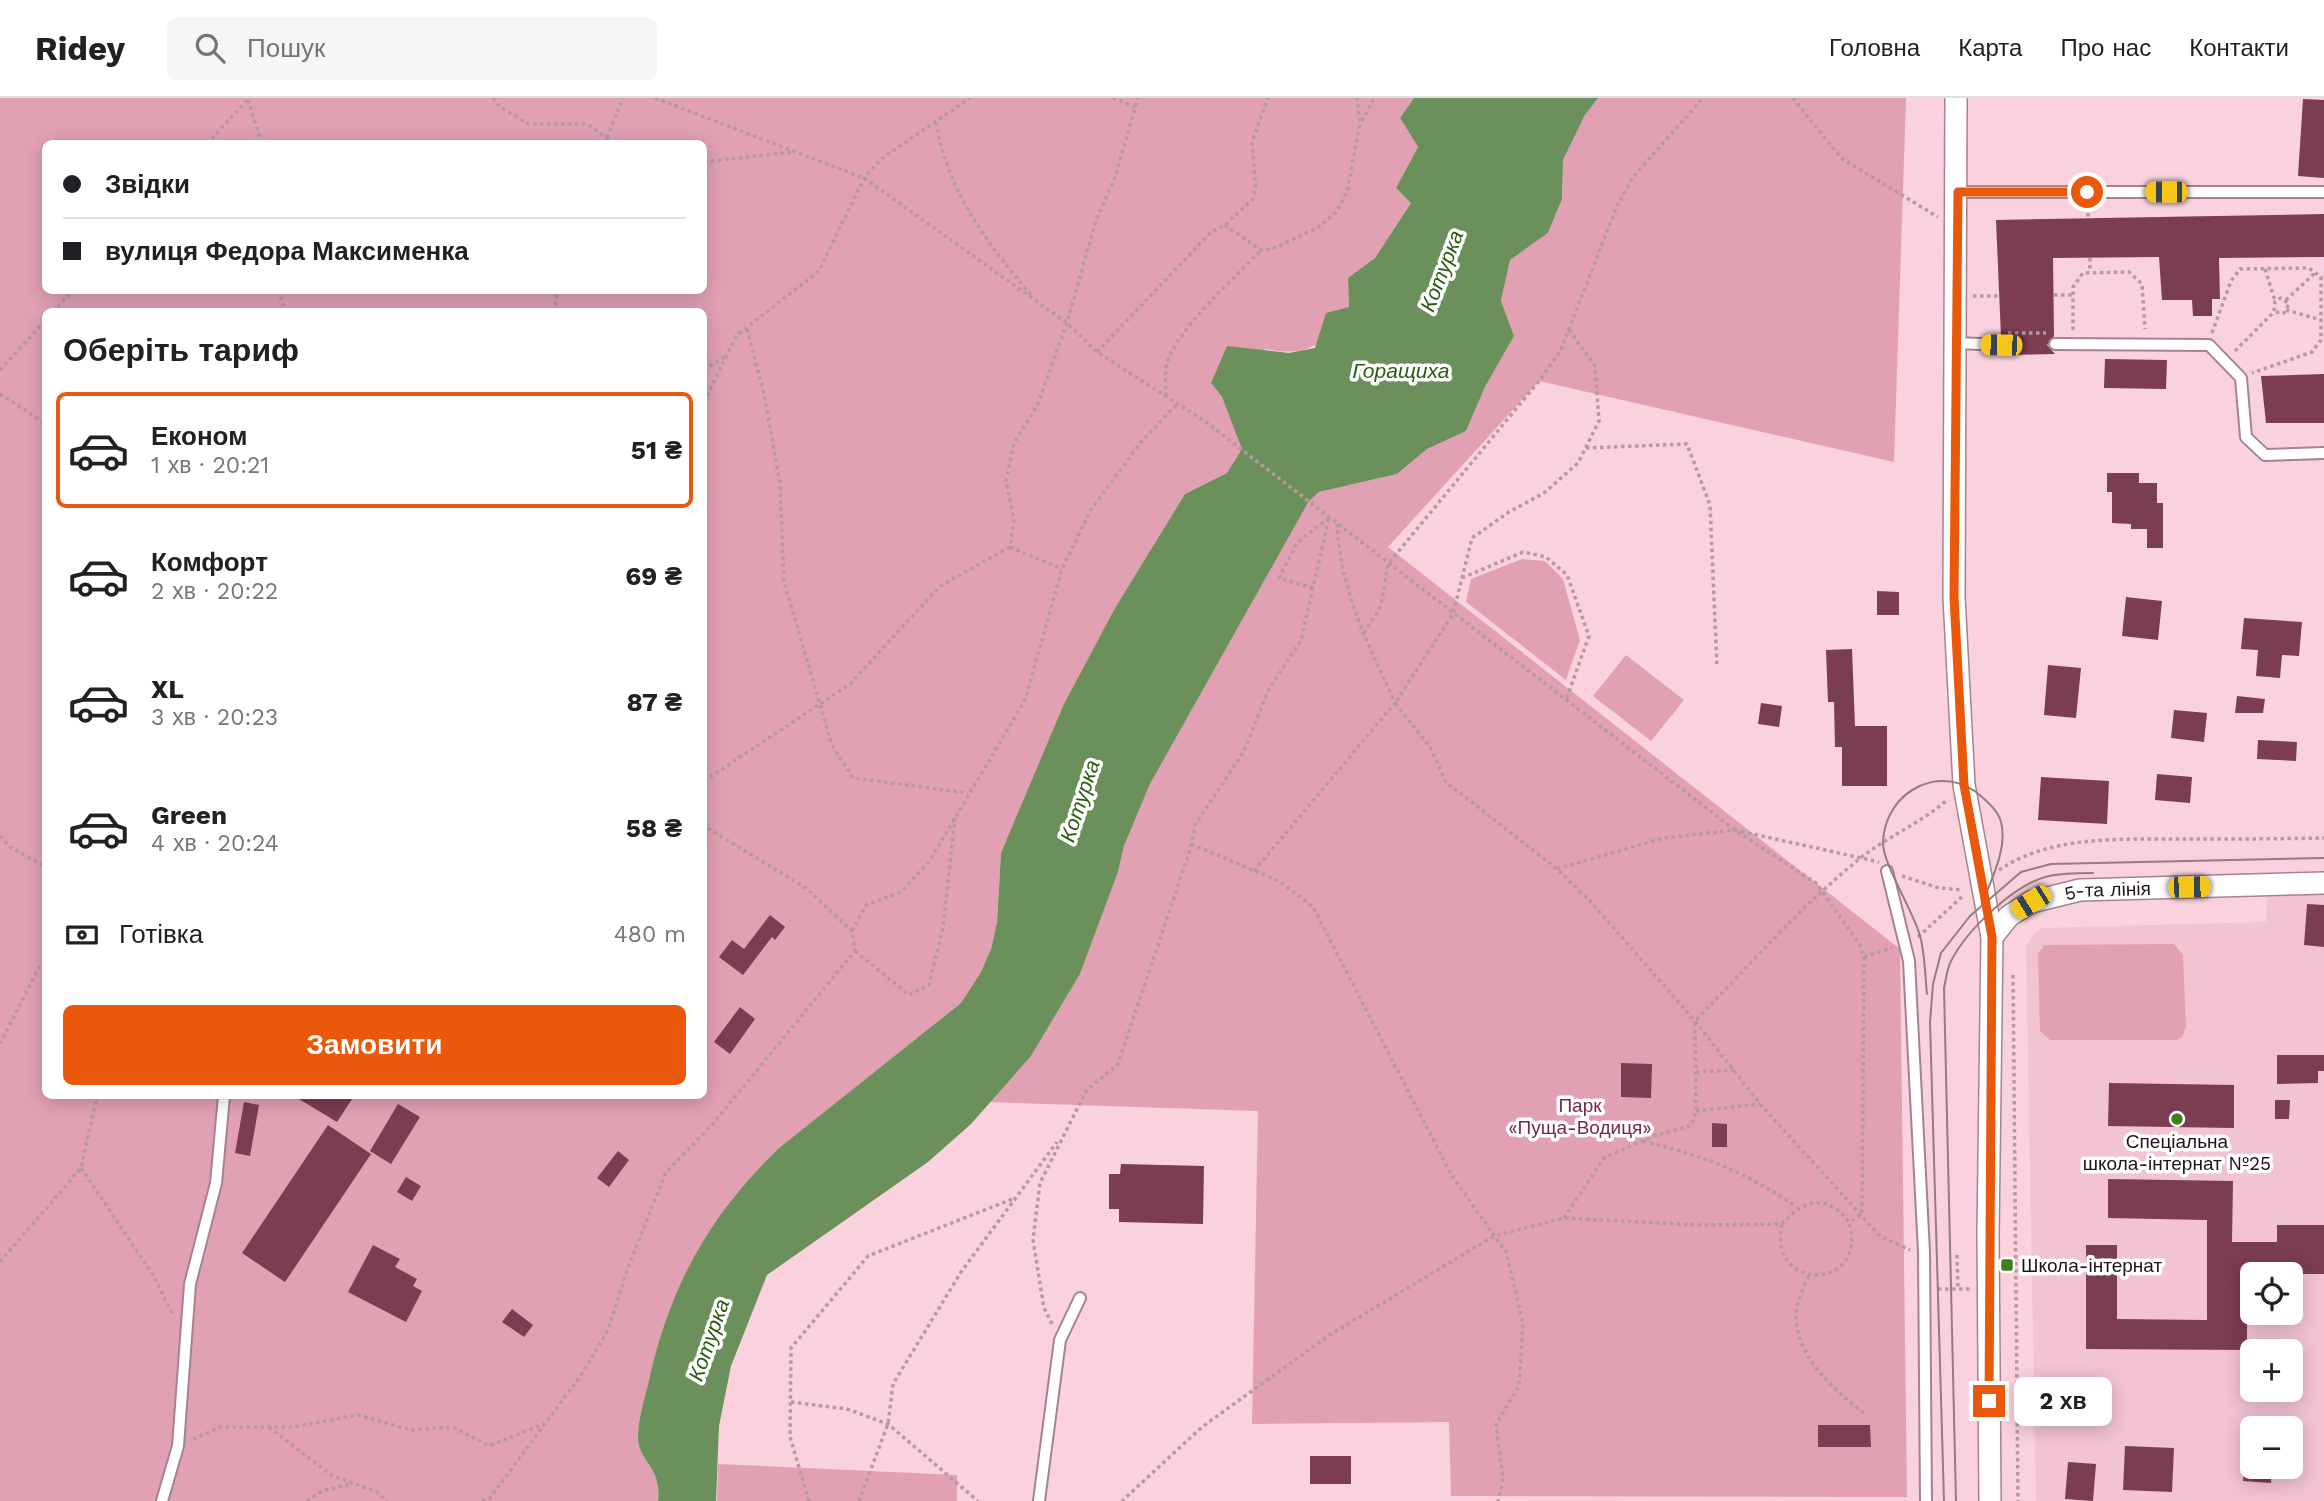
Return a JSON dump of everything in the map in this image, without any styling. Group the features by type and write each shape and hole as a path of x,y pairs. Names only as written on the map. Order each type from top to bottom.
{"street":[{"path":"1956,98 1958,228 1954,597 1964,785 1992,937 1988,1234 1990,1501"},
{"name":"5-та лінія","path":"1992,937 2009,916 2031,902 2081,890 2324,883"}],"lane":[{"path":"1958,192 2324,192"},
{"path":"1957,343 2002,339"},
{"path":"2054,344 2209,345 2241,378 2246,437 2255,446 2265,454 2324,453"},
{"path":"1887,871 1909,961 1924,1252 1926,1501"},
{"path":"162,1501 178,1446 190,1284 216,1182 225,1099"},
{"path":"1039,1501 1059,1340 1080,1298"}],"path":[{"path":"493,98 500,107 529,124 587,124 610,140"},
{"path":"605,140 623,98"},
{"path":"655,98 864,178 1067,323 1097,352 1234,444 1735,830 1824,890 1860,945 1864,957 1861,1214"},
{"path":"707,396 736,337 819,271 864,178 881,159 970,98"},
{"path":"1112,98 1135,107"},
{"path":"1010,547 1014,520 1006,481 1014,443 1037,406 1067,323 1095,223 1115,177 1138,98"},
{"path":"1097,352 1211,232 1225,225 1252,200 1256,188 1252,142 1268,98"},
{"path":"1225,225 1261,250 1272,249 1319,227 1337,211 1347,192 1360,123 1357,98"},
{"path":"1360,123 1374,98"},
{"path":"1364,633 1381,606 1388,564 1560,352 1617,206 1649,158 1703,98"},
{"path":"1793,98 1841,158 1958,228"},
{"path":"211,140 248,99"},
{"path":"248,99 261,140"},
{"path":"936,122 940,145 961,201 1005,264 1036,302"},
{"path":"707,162 794,152"},
{"path":"1166,396 1166,365 1173,348 1194,318 1261,250"},
{"path":"2090,258 2090,272"},
{"path":"2212,335 2231,281 2240,269 2309,268 2321,277 2321,340 2312,352 2250,374 2251,386"},
{"path":"2231,355 2274,312 2275,300 2264,269"},
{"path":"2085,332 2073,332 2073,287 2083,273 2090,272 2129,272 2142,284 2145,331 2133,331"},
{"path":"2286,310 2286,300 2315,273"},
{"path":"56,308 69,294"},
{"path":"2054,295 2073,295"},
{"path":"1957,296 1999,296"},
{"path":"2275,300 2286,300"},
{"path":"2274,312 2280,314 2286,310 2321,320"},
{"path":"0,370 42,324"},
{"path":"747,329 764,394 780,483 784,582 797,636 821,703 832,745 852,778 968,793"},
{"path":"1254,871 1395,703 1453,614 1472,538 1508,512 1544,493 1578,463 1599,421 1595,366 1569,330"},
{"path":"2002,339 2059,332"},
{"path":"707,368 727,356"},
{"path":"0,394 42,422"},
{"path":"955,817 943,928 929,985 909,995 855,951 852,931 866,905 901,892 929,862 968,793 1025,700 1062,569 1090,511 1141,442 1177,404"},
{"path":"1586,448 1687,444 1710,505 1717,667"},
{"path":"1059,1340 1044,1308 1033,1240 1040,1183 1062,1134 1086,1091 1118,1064 1195,825 1244,751 1268,691 1301,640 1329,517"},
{"path":"1312,589 1279,578 1297,543 1329,517"},
{"path":"1337,524 1339,564 1364,633 1395,703 1430,747 1446,782 1557,869 1590,901 1695,1021 1760,1104 1880,1236 1914,1252 1924,1252"},
{"path":"1010,547 1062,569"},
{"path":"707,778 850,684 940,586 1010,547"},
{"path":"1462,578 1523,552 1546,556 1567,575 1588,636 1566,701"},
{"path":"1564,1218 1604,1158 1642,1141 1691,1126 1696,1111 1695,1021 1824,890 1861,858 1933,813 1964,785"},
{"path":"707,828 806,888 852,931"},
{"path":"1557,869 1663,838 1735,830 1880,862 1887,871 1939,888 1968,891 1920,936 1864,957"},
{"path":"0,836 10,847 42,865"},
{"path":"1982,882 2007,864 2055,846 2109,840 2324,838"},
{"path":"1191,844 1279,881 1314,907 1452,1176 1506,1252 1523,1323 1519,1386 1496,1424 1503,1480 1498,1501"},
{"path":"482,1501 490,1498 546,1423 584,1371 608,1329 629,1265 666,1172 711,1126 855,951"},
{"path":"0,1044 42,964"},
{"path":"2013,968 2018,1501"},
{"path":"1696,1072 1735,1070"},
{"path":"0,1262 81,1168 96,1099"},
{"path":"1696,1111 1760,1104"},
{"path":"859,1501 888,1424 893,1384 961,1272 1062,1134"},
{"path":"1642,1141 1704,1156 1761,1183 1797,1208"},
{"path":"81,1168 153,1275 185,1338"},
{"path":"809,1501 790,1437 791,1348 868,1256 1016,1198"},
{"path":"1813,1202 1830,1204 1849,1222 1853,1238 1848,1260 1826,1276 1808,1276 1786,1262 1779,1239 1782,1224 1797,1208 1813,1202"},
{"path":"1849,1222 1861,1214"},
{"path":"1122,1501 1202,1427 1328,1336 1494,1236 1564,1218 1699,1225 1782,1224"},
{"path":"1808,1276 1795,1316 1804,1347 1835,1391 1867,1415"},
{"path":"790,1402 847,1409 888,1424 978,1501"},
{"path":"178,1446 221,1427 292,1427 358,1415 411,1430 453,1427 489,1446 546,1423"},
{"path":"269,1427 331,1475 377,1492 387,1501"},
{"path":"307,1501 322,1492 350,1484"}],"shaded area":[{"name":"Спеціальна школа-інтернат №25","path":"2267,895 2324,895 2324,1501 2036,1501 2026,945 2040,928 2266,922"}],"green space":[{"path":"0,98 1414,98 1400,118 1418,147 1396,188 1411,203 1375,258 1348,278 1349,307 1315,345 1296,351 1266,349 1211,383 1222,397 1243,449 1227,473 1185,494 1115,608 1080,674 1001,853 997,923 991,949 981,972 961,1003 779,1148 732,1199 696,1253 681,1282 658,1345 639,1422 639,1445 657,1480 658,1501 0,1501"},
{"name":"Парк «Пуща-Водиця»","path":"1598,98 1906,98 1894,462 1539,381 1388,547 1900,949 1907,1497 1451,1496 1449,1422 1252,1424 1258,1111 989,1102 1031,1056 1080,974 1118,872 1124,846 1150,784 1309,501 1319,492 1397,474 1427,449 1466,431 1485,387 1514,336 1501,301 1510,260 1548,233 1562,199 1563,160 1585,115"},
{"path":"1522,559 1545,561 1563,579 1580,640 1566,680 1466,602 1471,579"},
{"path":"1626,655 1684,700 1651,741 1593,696"},
{"path":"2174,944 2183,955 2186,1027 2182,1037 2177,1040 2050,1040 2040,1031 2038,954 2044,945"},
{"path":"718,1464 957,1475 957,1501 717,1501"}],"water":[{"name":"Горащиха","path":"1414,98 1598,98 1585,115 1563,160 1562,199 1548,233 1510,260 1501,301 1514,336 1485,387 1466,431 1427,449 1397,474 1319,492 1309,501 1150,784 1124,846 1118,872 1080,974 1031,1056 971,1124 928,1162 767,1275 731,1366 719,1426 716,1501 658,1501 657,1480 639,1445 639,1424 667,1316 695,1256 732,1200 779,1148 961,1003 981,972 991,949 997,923 1001,853 1064,704 1115,608 1185,494 1227,473 1242,449 1222,397 1211,383 1227,346 1289,353 1315,348 1326,313 1349,307 1348,278 1375,258 1411,203 1396,188 1418,147 1400,118"}],"building":[{"path":"2303,99 2324,100 2324,178 2298,176"},
{"path":"2324,214 2324,257 2219,258 2220,299 2212,299 2212,316 2193,316 2192,300 2162,300 2159,257 2053,258 2054,336 2047,345 2055,354 2001,355 2009,345 2001,337 1996,220"},
{"path":"2105,359 2167,360 2166,389 2104,388"},
{"path":"2324,374 2324,423 2266,423 2261,376"},
{"path":"2107,473 2139,473 2139,483 2157,483 2157,503 2163,503 2163,548 2147,548 2147,529 2131,529 2131,524 2112,523 2112,492 2107,492"},
{"path":"1877,591 1899,592 1899,615 1877,615"},
{"path":"2126,597 2162,601 2158,640 2122,636"},
{"path":"2244,618 2302,622 2299,656 2282,655 2280,678 2256,676 2258,650 2241,649"},
{"path":"1852,649 1855,726 1887,726 1887,786 1842,786 1842,747 1835,747 1834,702 1828,702 1826,650"},
{"path":"2048,665 2081,668 2076,718 2044,715"},
{"path":"2237,696 2265,699 2263,713 2235,713"},
{"path":"1761,703 1782,706 1779,727 1758,724"},
{"path":"2174,710 2207,713 2204,742 2171,738"},
{"path":"2258,740 2297,742 2296,761 2257,759"},
{"path":"2157,774 2192,777 2190,803 2155,800"},
{"path":"2041,777 2109,781 2107,824 2038,820"},
{"path":"2307,904 2324,905 2324,947 2304,945"},
{"path":"770,915 785,927 775,940 772,937 743,975 719,957 732,940 744,949"},
{"path":"740,1007 755,1019 730,1054 714,1042"},
{"path":"2277,1055 2324,1055 2324,1071 2318,1071 2318,1083 2277,1084"},
{"path":"1621,1063 1652,1064 1651,1098 1621,1097"},
{"path":"2109,1083 2234,1085 2234,1128 2108,1126"},
{"path":"299,1099 352,1099 337,1122"},
{"path":"2275,1100 2290,1100 2289,1119 2275,1119"},
{"path":"244,1102 259,1105 250,1156 235,1153"},
{"path":"398,1104 420,1117 391,1164 370,1151"},
{"path":"1712,1123 1727,1124 1727,1147 1712,1147"},
{"path":"328,1125 371,1154 285,1282 242,1253"},
{"path":"618,1151 629,1160 609,1187 597,1178"},
{"path":"1121,1164 1204,1166 1203,1224 1119,1222 1119,1209 1109,1209 1109,1174 1120,1174"},
{"path":"406,1177 421,1186 412,1201 397,1192"},
{"path":"2108,1179 2233,1181 2232,1242 2277,1242 2277,1225 2324,1225 2324,1274 2303,1274 2303,1262 2240,1262 2240,1325 2247,1325 2247,1339 2240,1339 2240,1350 2086,1349 2086,1245 2117,1245 2117,1319 2207,1320 2207,1220 2108,1218"},
{"path":"373,1245 400,1259 395,1267 417,1279 413,1286 422,1291 406,1322 348,1292"},
{"path":"512,1309 533,1325 524,1337 502,1322"},
{"path":"1818,1425 1870,1425 1871,1447 1818,1447"},
{"path":"2125,1446 2174,1448 2172,1492 2123,1490"},
{"path":"1310,1456 1351,1456 1351,1484 1310,1484"},
{"path":"2068,1462 2096,1464 2093,1501 2065,1499"},
{"path":"2243,1479 2271,1479 2271,1483"}],"tram line":[{"path":"1927,994 1920,936 1893,875 1883,842 1886,824 1894,808 1905,795 1919,786 1934,782 1967,786 1985,799 1998,815 2003,832 2002,843 1982,904"},
{"path":"1944,1501 1930,1022 1933,984 1941,953 1970,916 2021,872 2051,864 2324,858"},
{"path":"1956,1501 1944,988 1947,974 1951,961 1968,936 1993,910 2021,888 2049,876 2093,873"}],"place":[{"name":"Спеціальна школа-інтернат №25","path":"2177,1119"},
{"name":"Школа-інтернат","path":"2007,1265"}],"route":[{"path":"1989,1401 1992,937 1964,785 1954,597 1958,192 2087,192"}],"water label":[{"name":"Котурка","path":"1442,271"},
{"name":"Котурка","path":"1080,801"},
{"name":"Котурка","path":"709,1340"}]}
